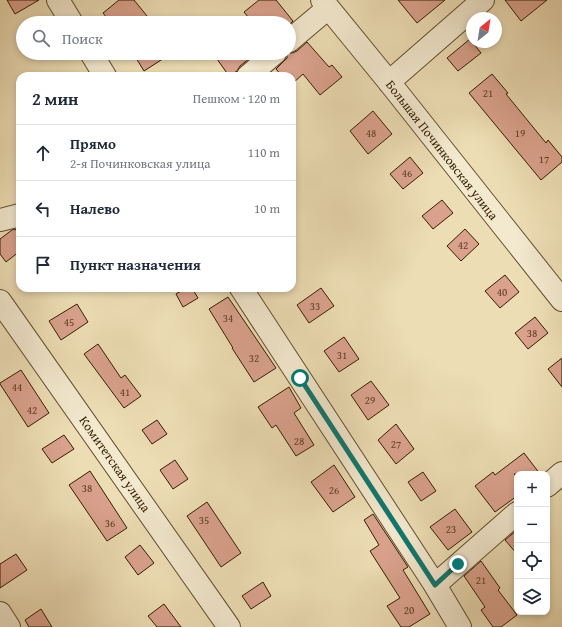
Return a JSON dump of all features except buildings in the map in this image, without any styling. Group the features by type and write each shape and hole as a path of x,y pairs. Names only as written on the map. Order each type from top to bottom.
{"street":[{"path":"58,0 68,16"},
{"path":"389,82 483,0"},
{"path":"296,34 325,4"},
{"name":"Большая Починковская улица","path":"325,4 389,82 562,300"},
{"path":"95,60 103,72"},
{"path":"253,72 267,60"},
{"path":"0,220 16,216"},
{"path":"244,292 435,585 460,627"},
{"name":"Комитетская улица","path":"0,301 229,627"},
{"path":"550,483 562,473"},
{"path":"435,585 514,516"},
{"path":"0,614 9,627"}],"route":[{"path":"300,378 435,585 458,564"}]}
